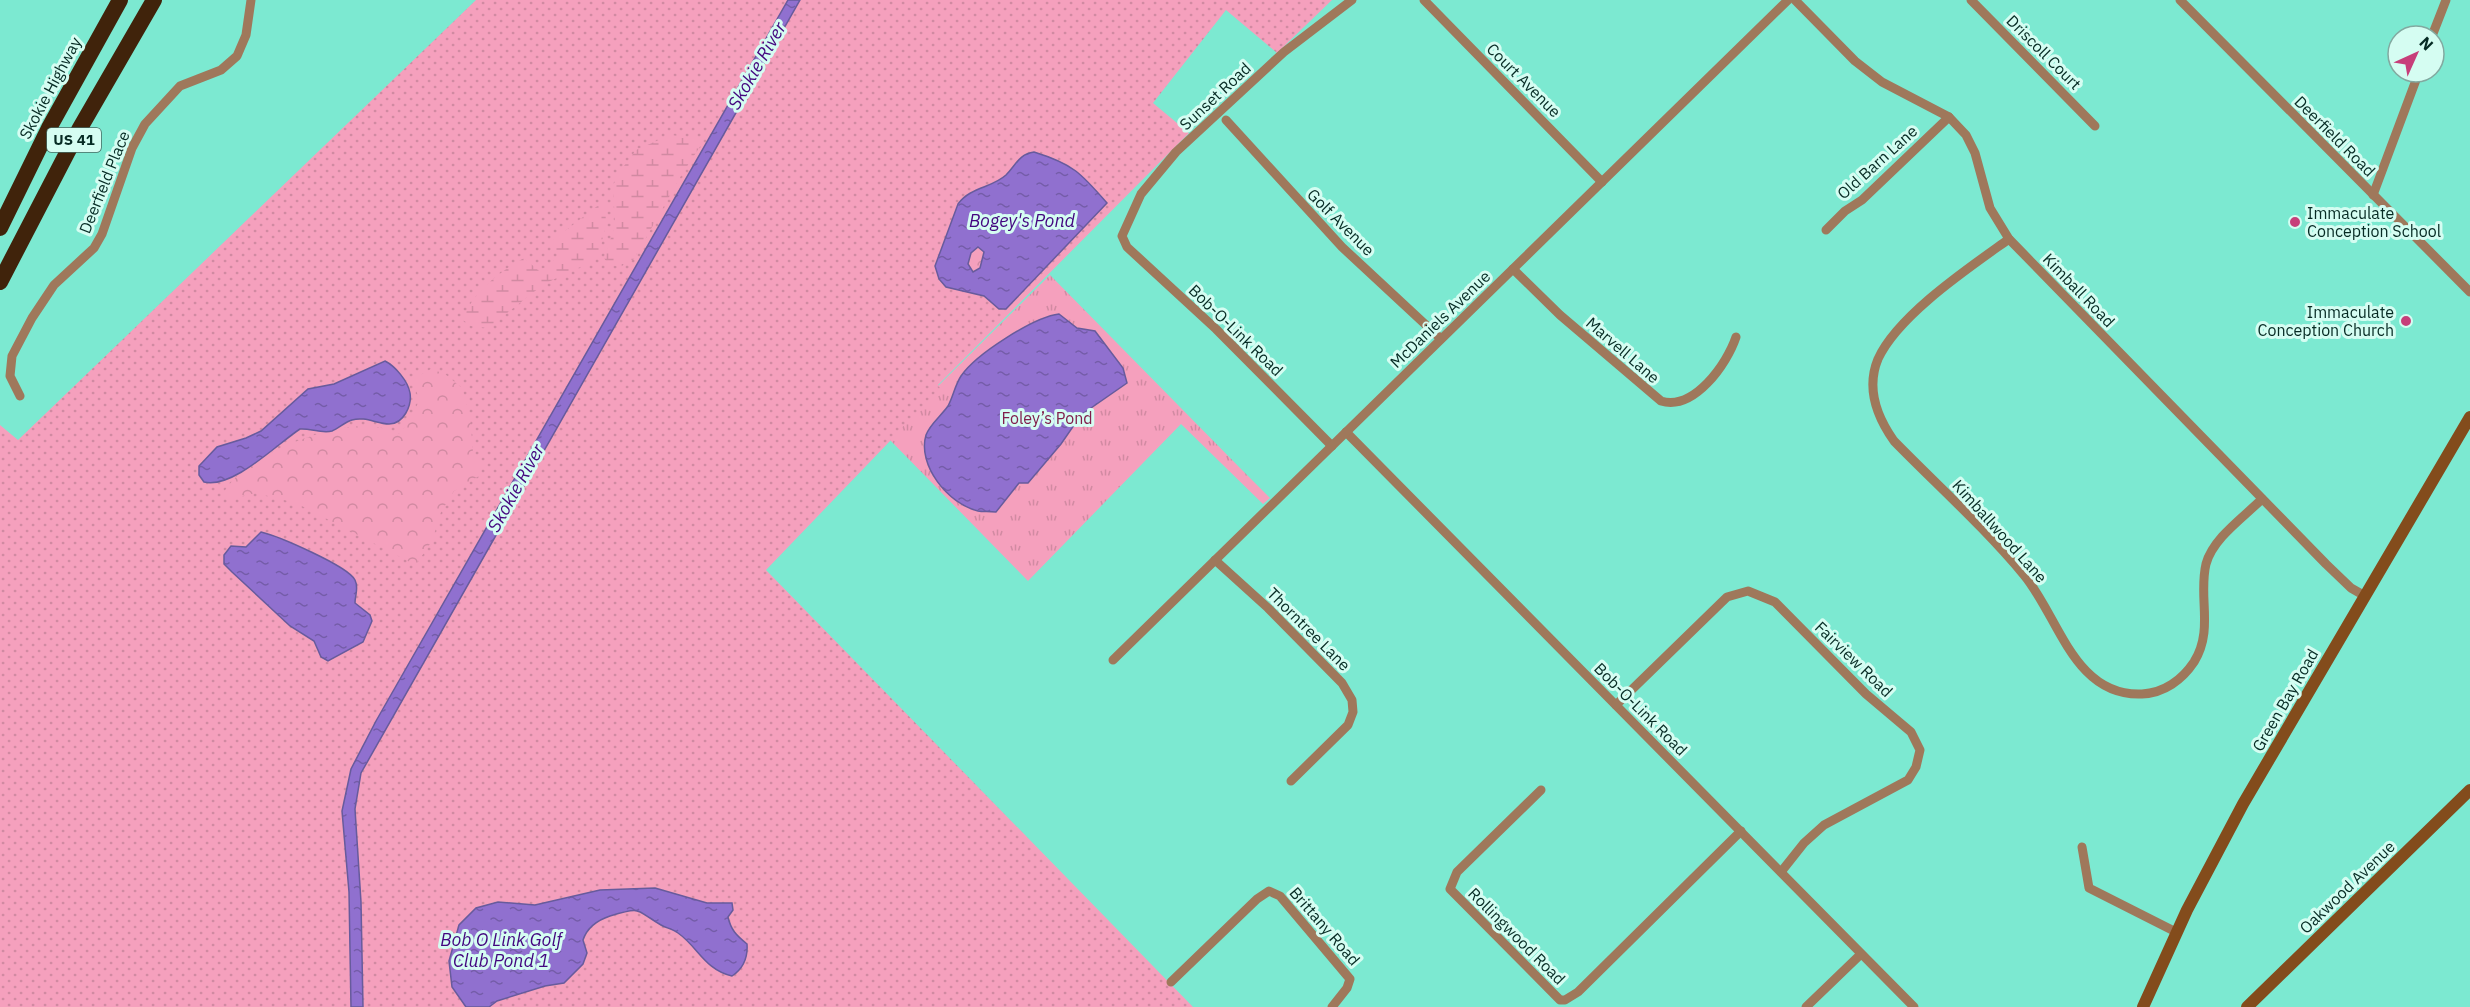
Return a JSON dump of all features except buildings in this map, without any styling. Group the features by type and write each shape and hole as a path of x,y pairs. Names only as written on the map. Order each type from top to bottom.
{"highway":[{"name":"Skokie Highway","path":"0,228 49,128 120,0"},
{"name":"US 41","path":"0,282 80,128 154,0"}],"main road":[{"name":"Green Bay Road","path":"2143,1007 2176,932 2243,804 2470,417"},
{"name":"Oakwood Avenue","path":"2247,1007 2470,790"}],"street":[{"name":"Deerfield Place","path":"20,396 10,376 12,356 32,318 54,285 94,248 102,234 138,135 157,109 180,86 221,70 237,56 246,35 251,0"},
{"name":"Sunset Road","path":"1122,236 1141,194 1176,152 1284,52 1352,0"},
{"name":"Court Avenue","path":"1424,0 1602,182"},
{"name":"McDaniels Avenue","path":"1113,660 1788,0"},
{"name":"Kimball Road","path":"1795,0 1855,61 1882,82 1949,117 1966,135 1976,153 1990,208 2009,239 2262,499 2351,588 2366,596"},
{"name":"Driscoll Court","path":"1971,0 2095,126"},
{"name":"Deerfield Road","path":"2180,0 2470,292"},
{"path":"2437,24 2446,0"},
{"path":"2373,195 2415,84"},
{"name":"Old Barn Lane","path":"1826,230 1845,211 1871,192 1949,117"},
{"name":"Golf Avenue","path":"1226,120 1342,247 1441,339"},
{"name":"Bob-O-Link Road","path":"1122,236 1127,248 1216,329 1332,446"},
{"name":"Kimballwood Lane","path":"2009,239 1933,297 1891,339 1875,369 1875,405 1881,423 1894,441 2024,575 2077,661 2091,677 2119,691 2137,694 2169,687 2182,677 2194,662 2205,635 2205,573 2211,552 2262,499"},
{"name":"Marvell Lane","path":"1513,269 1560,315 1661,401 1676,403 1691,397 1722,367 1736,337"},
{"name":"Bob-O-Link Road","path":"1346,432 1914,1007"},
{"name":"Thorntree Lane","path":"1215,560 1268,608 1349,691 1353,712 1348,725 1291,782"},
{"name":"Fairview Road","path":"1616,705 1727,597 1748,591 1775,602 1866,694 1911,732 1917,742 1919,758 1908,780 1824,825 1804,843 1781,872"},
{"name":"Rollingwood Road","path":"1541,790 1457,872 1450,889 1560,1000 1565,1000 1578,992 1741,831"},
{"path":"2082,847 2089,888 2176,932"},
{"name":"Brittany Road","path":"1171,982 1257,898 1269,891 1280,896 1350,979 1347,988 1332,1007"},
{"path":"1806,1007 1861,954"}],"green space":[{"path":"476,0 1332,0 1277,53 1226,10 1153,103 1189,133 938,385 941,388 766,570 1193,1007 0,1007 0,425 18,440"},
{"path":"670,135 697,138 703,142 682,174 634,259 620,267 608,264 604,258 615,226 613,185 636,150"},
{"path":"605,200 606,226 600,248 589,263 544,284 488,328 471,326 463,320 480,292 515,263 524,258 538,270 548,267 558,255 552,241"},
{"path":"978,247 984,252 980,268 973,272 968,264 971,253"},
{"name":"Foley’s Pond","path":"1050,275 1270,498 1263,504 1181,424 1028,581 890,440 940,388 938,386"},
{"path":"431,369 445,374 462,388 470,416 473,452 482,462 479,476 454,491 441,512 432,541 417,563 410,562 296,503 256,493 233,498 223,494 233,480 247,467 287,445 309,437 350,427 367,426 379,427 399,434 412,418 419,400 413,379"}],"water":[{"name":"Skokie River","path":"788,0 800,0 361,773 355,809 361,902 363,1007 351,1007 349,892 342,811 351,769 376,721"},
{"name":"Bogey's Pond","path":"1034,152 1058,161 1075,171 1107,203 1006,309 999,309 984,296 946,287 939,279 935,266 958,204 969,194 1006,175 1021,158","holes":["978,247 984,252 980,268 973,272 968,264 971,253"]},
{"name":"Foley’s Pond","path":"1059,314 1077,328 1095,331 1123,368 1127,383 1081,415 1061,444 1028,483 1019,483 996,512 978,511 967,507 946,492 937,482 926,459 924,447 926,435 948,406 957,383 968,367 1021,329"},
{"path":"385,361 400,374 410,393 410,403 406,413 399,421 389,424 357,419 328,432 300,429 254,464 228,479 204,482 199,475 199,466 217,447 261,431 308,389 334,384"},
{"path":"261,532 312,552 350,574 357,586 355,603 370,615 372,621 363,642 328,661 321,657 314,641 290,626 224,564 224,555 231,546 246,547"},
{"name":"Bob O Link Golf Club Pond 1","path":"655,888 707,903 732,903 733,910 728,917 729,922 734,932 747,944 746,958 740,970 732,976 715,969 674,930 634,910 606,918 590,928 583,940 587,953 583,964 564,983 545,986 497,1001 489,1007 466,1007 452,987 449,961 459,925 476,908 498,902 535,905 600,890"}],"place":[{"name":"Immaculate Conception School","path":"2295,222"},
{"name":"Immaculate Conception Church","path":"2406,321"}]}
